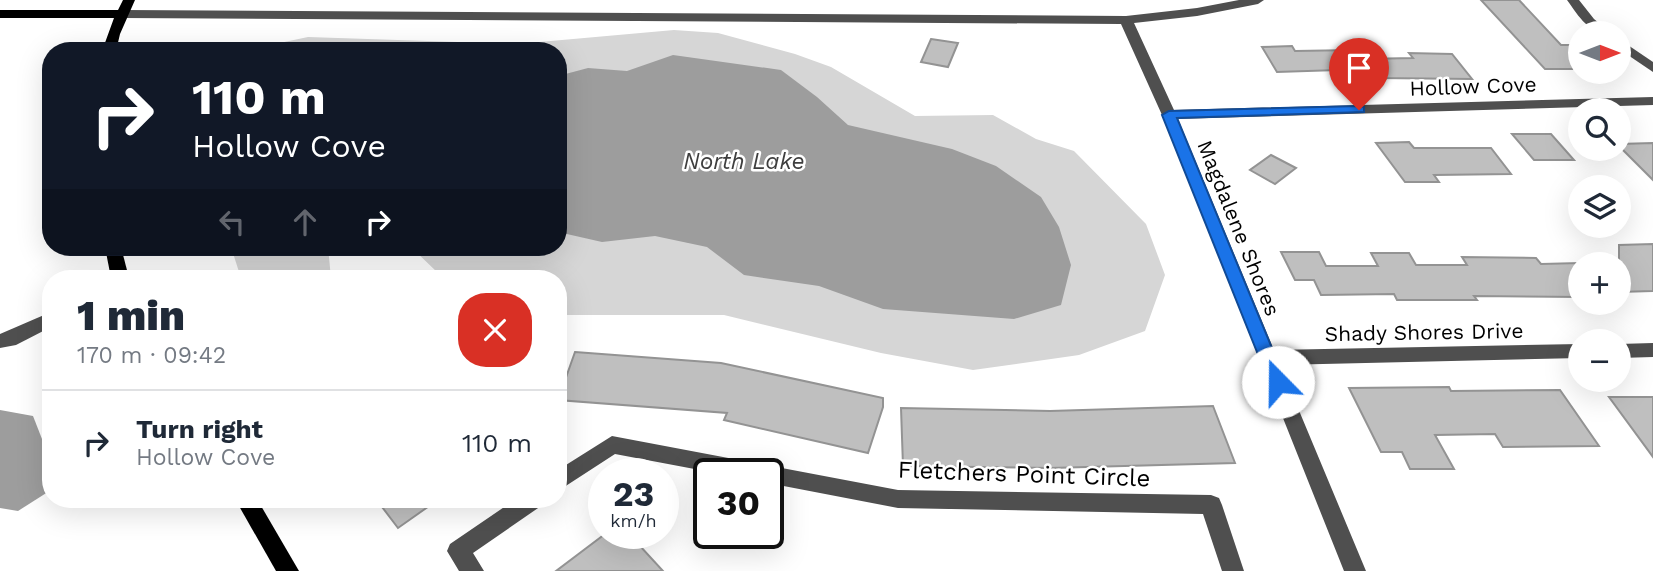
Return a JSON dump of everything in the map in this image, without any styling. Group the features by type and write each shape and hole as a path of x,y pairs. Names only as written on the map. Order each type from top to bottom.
{"main road":[{"path":"112,42 129,0"},
{"path":"0,14 123,14"},
{"path":"251,508 288,571"}],"street":[{"path":"123,14 904,13 1126,20 1197,12 1258,0"},
{"path":"1573,0 1588,21"},
{"name":"Magdalene Shores","path":"1126,20 1169,115 1355,571"},
{"path":"1631,52 1653,68"},
{"name":"Hollow Cove","path":"1169,115 1653,101"},
{"path":"0,341 9,340 42,324"},
{"path":"1631,351 1653,350"},
{"name":"Shady Shores Drive","path":"1268,358 1568,351"},
{"name":"Fletchers Point Circle","path":"567,476 612,445 693,460"},
{"name":"Fletchers Point Circle","path":"784,477 898,499 1211,505 1233,571"},
{"path":"473,571 458,551 520,508"}],"shaded area":[{"path":"674,30 718,33 831,67 915,116 993,115 1036,139 1074,151 1146,224 1165,275 1145,331 1079,355 973,370 881,353 724,315 567,315 567,270 435,270 420,256 567,256 567,42 539,42"},
{"path":"308,37 457,42 284,42"},
{"path":"234,256 329,256 330,270 238,270"}],"water":[{"name":"North Lake","path":"673,55 781,70 848,125 952,149 996,166 1041,197 1059,227 1071,265 1061,305 1014,319 883,309 819,286 744,275 707,247 655,236 602,242 567,234 567,74 588,68 627,71"},
{"path":"0,410 33,416 42,439 42,496 18,511 0,508"}],"building":[{"path":"1481,0 1519,0 1561,45 1568,45 1568,69 1545,69"},
{"path":"931,39 958,43 948,67 921,62"},
{"path":"1292,46 1295,51 1355,50 1362,59 1413,58 1409,53 1452,54 1472,79 1377,78 1369,69 1277,72 1262,47"},
{"path":"1512,134 1551,134 1568,153 1568,160 1534,160"},
{"path":"1409,142 1414,148 1491,148 1511,174 1434,175 1439,182 1405,182 1376,143"},
{"path":"1653,143 1653,180 1631,158 1631,144"},
{"path":"1271,155 1296,168 1275,184 1250,170"},
{"path":"1653,244 1653,291 1631,292 1631,252 1619,252 1619,245"},
{"path":"1281,252 1319,252 1326,266 1378,266 1371,253 1409,253 1416,265 1467,265 1462,257 1536,258 1541,264 1568,263 1568,297 1474,296 1477,300 1397,300 1394,294 1321,295 1314,280 1295,280"},
{"path":"575,352 721,363 883,398 883,407 868,453 724,420 727,413 567,401 567,375"},
{"path":"1449,387 1451,391 1560,390 1599,446 1503,447 1495,434 1435,435 1454,469 1410,469 1402,452 1381,452 1349,388"},
{"path":"1609,397 1653,397 1653,457"},
{"path":"1213,406 1235,463 1050,468 903,466 901,408 1050,411"},
{"path":"383,508 426,508 398,528"},
{"path":"588,547 588,549 643,549 663,571 556,571"}],"route":[{"path":"1278,382 1169,115 1359,110"}]}
